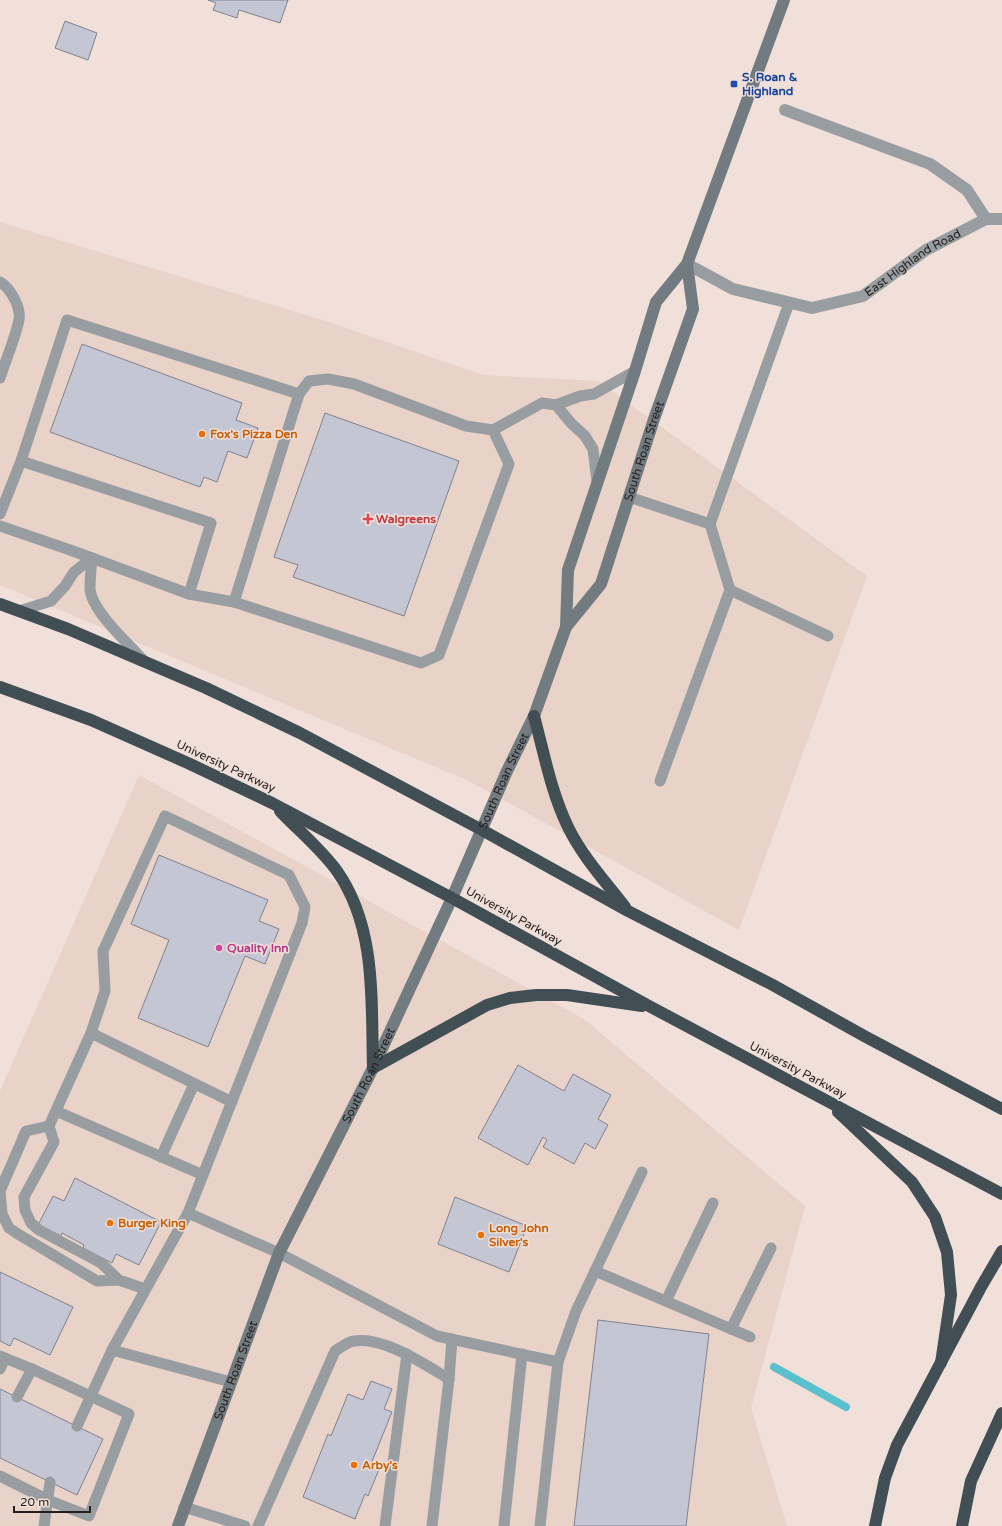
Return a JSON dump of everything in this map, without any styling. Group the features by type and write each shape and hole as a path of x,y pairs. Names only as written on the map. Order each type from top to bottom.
{"highway":[{"path":"0,604 206,688 300,734 482,830 628,911 771,984 866,1037 1002,1109"},
{"name":"University Parkway","path":"0,687 91,720 190,764 272,804 452,898 649,1006 1002,1194"},
{"path":"534,716 558,804 568,828 588,860 628,911"},
{"path":"272,804 336,871 352,898 360,917 368,959 373,1068 475,1011 487,1005 510,998 536,995 568,995 649,1006"},
{"path":"826,1101 912,1182 935,1217 948,1252 951,1295 941,1363"},
{"path":"875,1526 885,1478 897,1445 981,1287 1002,1251"},
{"path":"962,1526 971,1481 1002,1414"}],"main road":[{"name":"South Roan Street","path":"178,1526 279,1253 373,1068 452,898 507,771 534,716 566,627 568,570 635,372 656,302 687,264 784,0"},
{"name":"South Roan Street","path":"566,627 601,584 654,419 693,309 687,264"}],"street":[{"path":"785,110 930,164 967,190 986,219"},
{"name":"East Highland Road","path":"687,264 733,289 812,308 863,296 926,250 986,219 1002,219"}],"lane":[{"path":"0,282 13,296 18,308 19,319 0,378"},
{"path":"660,782 730,590 710,524 789,303"},
{"path":"0,514 21,461 67,320 299,394"},
{"path":"234,602 299,394 309,380 328,379 354,384 466,426 493,430 542,403 556,405 580,396 594,394 635,372"},
{"path":"556,405 571,423 585,436 593,449 597,481"},
{"path":"0,526 189,594 234,602 421,663 439,655 508,464 493,430"},
{"path":"21,461 211,523 189,594"},
{"path":"629,497 710,524"},
{"path":"19,611 51,601 74,572 92,558"},
{"path":"92,558 90,589 94,603 104,617 145,662"},
{"path":"730,590 828,636"},
{"path":"77,1426 112,1350 188,1212 302,923 305,907 289,875 165,816 103,951 105,991 91,1033 49,1126 54,1142 24,1197 25,1210 31,1223 39,1230 101,1263 120,1280 145,1290"},
{"path":"91,1033 232,1102"},
{"path":"161,1157 194,1084"},
{"path":"56,1110 203,1175"},
{"path":"49,1126 26,1131 0,1190 2,1214 9,1228 97,1281 120,1280"},
{"path":"540,1526 558,1362 576,1311 642,1172"},
{"path":"666,1302 713,1203"},
{"path":"188,1212 279,1253 438,1336 558,1362"},
{"path":"731,1329 771,1248"},
{"path":"595,1271 750,1337"},
{"path":"432,1526 452,1340"},
{"path":"258,1526 335,1351 353,1341 377,1342 407,1354 449,1379"},
{"path":"112,1350 231,1382"},
{"path":"385,1526 407,1354"},
{"path":"504,1526 522,1354"},
{"path":"0,1369 3,1357 129,1414 89,1516 48,1500 0,1476"},
{"path":"16,1397 32,1369"},
{"path":"44,1526 50,1482"},
{"path":"184,1507 245,1526"}],"shaded area":[{"path":"0,222 326,321 483,375 598,381 867,576 739,930 469,781 0,585"},
{"path":"139,775 584,1019 805,1206 751,1408 787,1526 0,1526 0,1091"}],"building":[{"path":"208,0 288,0 280,23 239,10 237,18 213,10 216,3"},
{"path":"65,21 97,33 88,60 55,48"},
{"path":"82,344 242,403 236,420 258,428 247,458 228,451 217,482 204,477 200,487 50,432"},
{"path":"325,413 459,461 404,616 293,577 298,565 274,557"},
{"name":"Quality Inn","path":"159,855 268,900 259,921 279,929 265,964 245,956 208,1047 138,1018 169,940 131,924"},
{"path":"518,1065 564,1091 573,1074 611,1095 598,1119 608,1125 595,1149 585,1143 574,1164 543,1147 547,1140 543,1137 528,1165 478,1138"},
{"path":"75,1178 161,1222 139,1265 116,1254 112,1263 83,1248 84,1245 62,1233 61,1236 38,1225 53,1196 64,1201"},
{"path":"455,1197 527,1226 509,1272 438,1244"},
{"path":"0,1272 73,1307 50,1355 14,1338 10,1346 0,1341"},
{"path":"598,1320 709,1334 686,1526 574,1526"},
{"path":"371,1381 392,1389 384,1409 392,1412 371,1464 380,1467 368,1496 365,1494 355,1519 303,1497 328,1434 331,1436 348,1394 363,1400"},
{"path":"0,1389 103,1439 77,1495 0,1458"}],"waterway":[{"path":"774,1367 846,1407"}],"place":[{"name":"S. Roan & Highland","path":"734,84"},
{"name":"Fox's Pizza Den","path":"202,434"},
{"name":"Walgreens","path":"368,519"},
{"name":"Quality Inn","path":"219,948"},
{"name":"Burger King","path":"110,1223"},
{"name":"Long John Silver's","path":"481,1235"},
{"name":"Arby's","path":"354,1465"}]}
